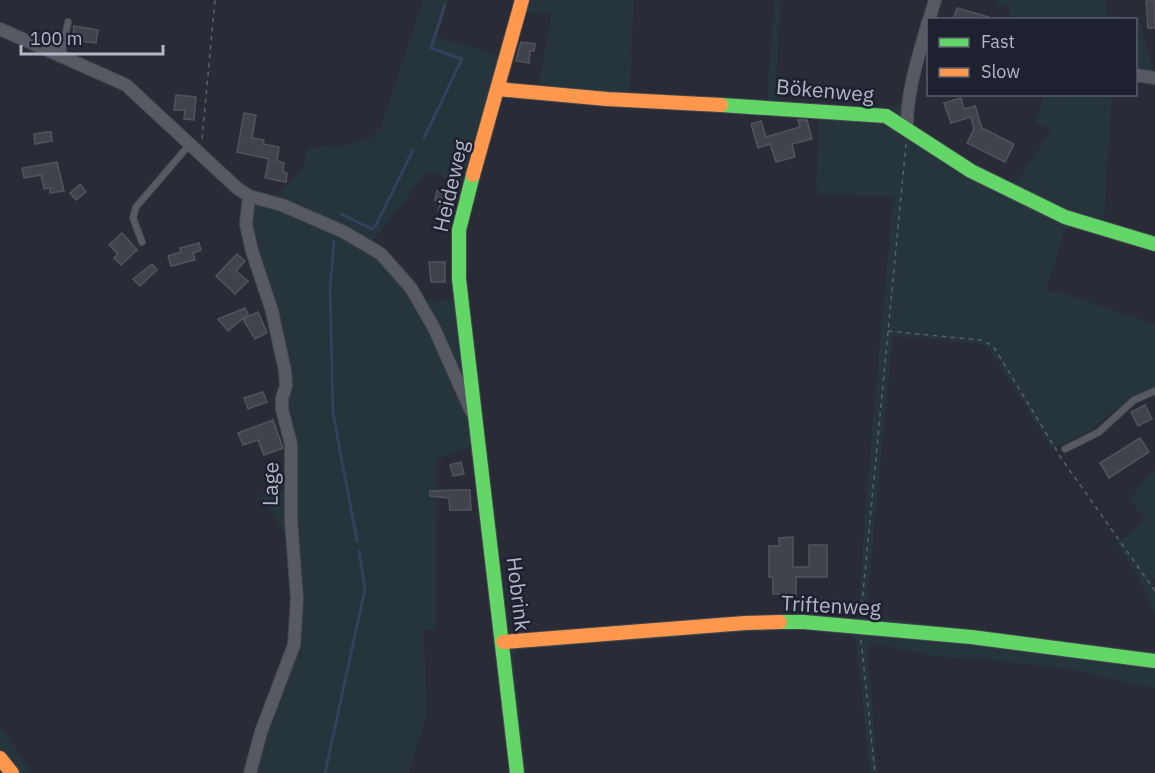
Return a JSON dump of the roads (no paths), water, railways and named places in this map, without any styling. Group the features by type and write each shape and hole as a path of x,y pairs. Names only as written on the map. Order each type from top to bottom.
{"street":[{"name":"Heideweg","path":"476,421 459,279 459,230 522,0"},
{"path":"930,18 935,0"},
{"path":"908,131 907,112 916,61 927,27"},
{"path":"0,29 126,85 237,188 249,196 282,205 344,232 381,254 411,288 434,328 476,421"},
{"path":"1137,75 1155,78"},
{"name":"Bökenweg","path":"498,89 607,99 771,107 886,116 971,171 1065,218 1155,244"},
{"name":"Lage","path":"249,196 246,224 252,251 272,311 285,370 286,386 282,409 291,444 291,520 297,599 294,645 261,732 250,773"},
{"name":"Hobrink","path":"476,421 517,773"},
{"name":"Triftenweg","path":"503,642 745,624 804,622 971,637 1155,661"},
{"path":"0,758 12,773"}],"lane":[{"path":"61,57 68,22"},
{"path":"142,242 133,218 136,207 193,148"},
{"path":"1065,449 1099,432 1134,400 1155,391"}],"waterway":[{"path":"424,138 462,59 431,48 445,5"},
{"path":"341,214 372,229 413,150"},
{"path":"334,241 330,290 333,413 357,541"},
{"path":"325,773 365,589 359,551"}]}
